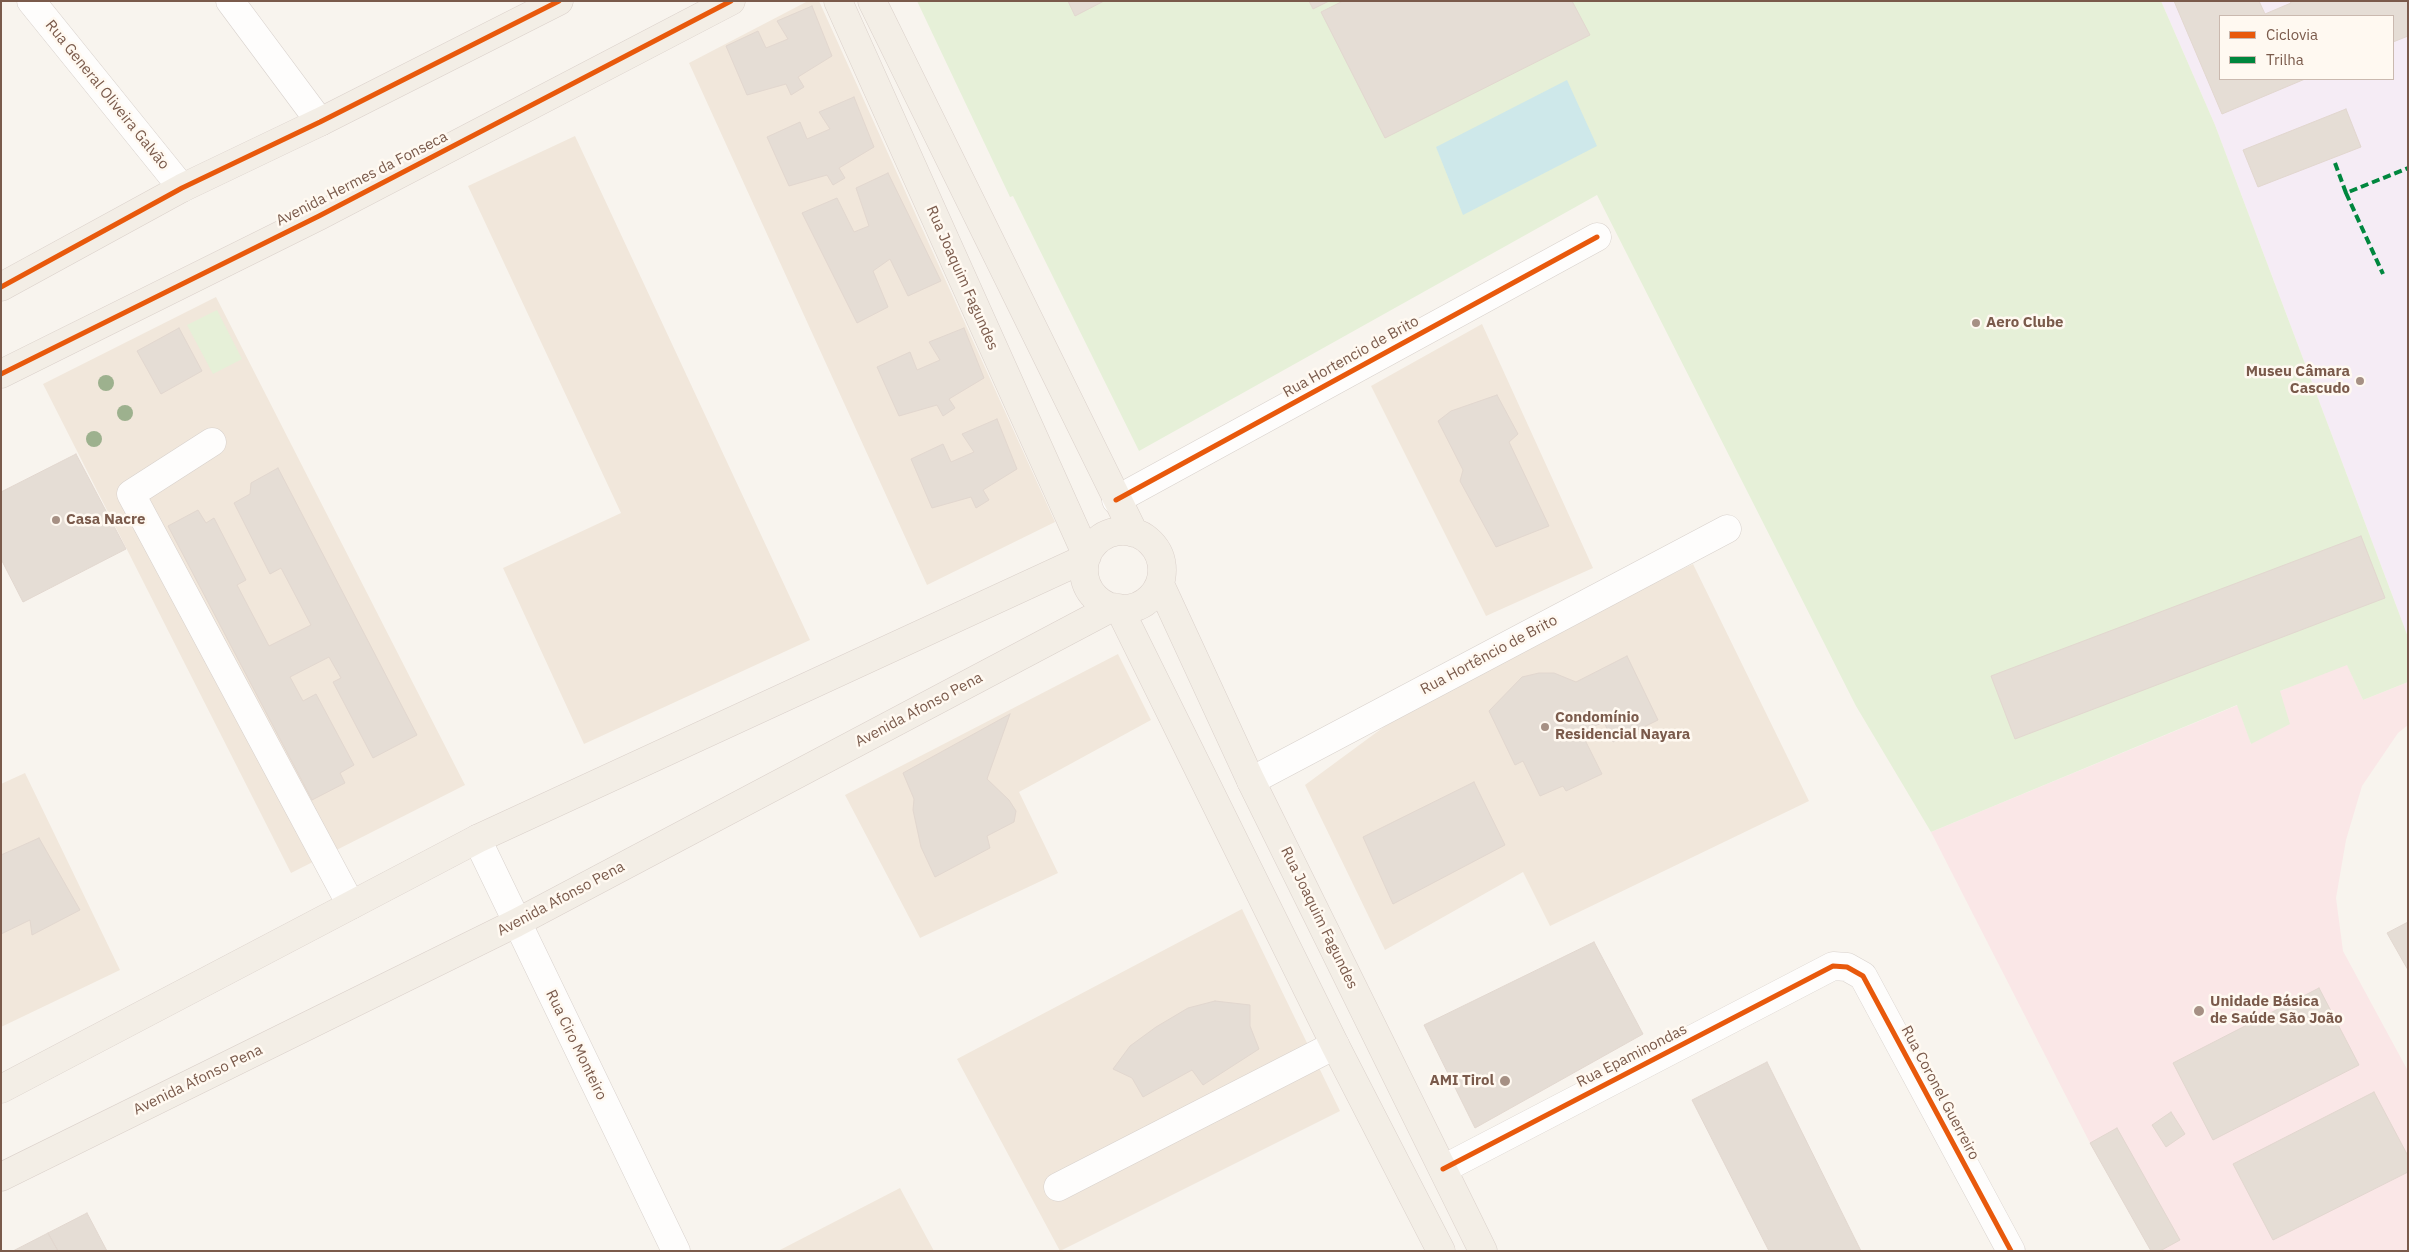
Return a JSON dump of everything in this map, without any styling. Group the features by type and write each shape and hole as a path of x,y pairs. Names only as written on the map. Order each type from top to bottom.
{"main road":[{"path":"1,287 182,188 320,122 559,1"},
{"name":"Avenida Hermes da Fonseca","path":"1,374 318,216 731,1"},
{"name":"Rua Joaquim Fagundes","path":"838,1 1087,557"},
{"path":"872,1 1116,500 1134,533"},
{"path":"1123,531 1134,533 1145,538 1154,548 1161,565 1160,584 1147,601 1138,606 1116,608 1103,604 1093,594 1086,582 1084,569 1087,557 1101,538 1111,533 1123,531"},
{"path":"1,1089 477,839 1087,557"},
{"name":"Rua Joaquim Fagundes","path":"1160,584 1251,780 1483,1251"},
{"path":"1116,608 1335,1045 1442,1251"},
{"name":"Avenida Afonso Pena","path":"1,1176 516,923 1116,608"}],"street":[{"name":"Rua General Oliveira Galvão","path":"31,1 182,188"},
{"path":"230,1 320,122"},
{"name":"Rua Hortencio de Brito","path":"1116,500 1597,237"},
{"path":"212,442 131,494 351,905"},
{"name":"Rua Hortêncio de Brito","path":"1251,780 1727,529"},
{"name":"Rua Ciro Monteiro","path":"477,839 676,1251"},
{"name":"Rua Epaminondas","path":"1443,1169 1834,966"},
{"name":"Rua Coronel Guerreiro","path":"1834,966 1853,969 1863,976 2011,1251"},
{"path":"1058,1187 1335,1045"}],"shaded area":[{"path":"808,1 819,1 1055,522 927,585 689,63"},
{"name":"Museu Câmara Cascudo","path":"2161,1 2408,1 2408,637 2215,125"},
{"path":"575,136 810,640 584,744 503,568 621,513 468,186"},
{"path":"216,297 465,785 291,873 43,384"},
{"path":"1482,324 1593,568 1486,616 1371,386"},
{"path":"1693,564 1809,801 1550,926 1523,872 1385,950 1305,785 1434,690"},
{"path":"1118,654 1151,720 1019,792 1058,873 920,938 845,795"},
{"name":"Unidade Básica de Saúde São João","path":"2347,664 2363,700 2408,682 2408,725 2398,733 2362,786 2346,840 2336,898 2343,951 2408,1071 2408,1251 2151,1251 2090,1143 1931,832 2238,705 2251,744 2280,691"},
{"path":"25,773 120,970 1,1027 1,784"},
{"path":"1242,909 1340,1111 1060,1251 957,1059"},
{"path":"900,1188 934,1251 778,1251"}],"green space":[{"name":"Aero Clube","path":"917,1 2161,1 2215,125 2408,637 2408,682 2363,700 2347,665 2280,691 2290,724 2251,744 2237,705 1931,832 1856,706 1597,195 1139,451 1013,196 1010,197"},
{"path":"217,310 242,359 213,374 187,325"}],"water":[{"path":"1567,80 1597,146 1463,215 1436,147"}],"building":[{"path":"1068,1 1104,1 1075,16"},
{"path":"1309,1 1329,1 1313,9"},
{"path":"1343,1 1572,1 1590,35 1385,138 1321,12"},
{"path":"2174,1 2259,1 2265,14 2291,3 2290,1 2408,1 2408,36 2394,42 2394,15 2219,15 2219,80 2303,80 2222,114"},
{"path":"812,6 832,56 798,77 804,87 791,95 786,84 747,95 726,46 758,31 766,48 788,39 777,21"},
{"path":"854,97 874,147 839,168 845,178 833,185 827,175 789,186 767,137 800,122 807,139 830,129 819,112"},
{"path":"2346,109 2361,147 2258,187 2243,150"},
{"path":"888,173 941,281 908,296 890,259 873,271 888,307 857,323 802,213 837,198 854,232 869,226 856,188"},
{"path":"179,328 202,371 161,394 137,351"},
{"path":"964,328 984,378 949,399 955,408 943,416 937,405 899,416 877,367 910,352 917,370 940,360 929,342"},
{"path":"1497,395 1518,434 1509,442 1549,526 1496,547 1460,481 1463,470 1438,421 1451,411"},
{"path":"997,419 1017,469 983,490 989,500 976,508 971,497 932,508 911,459 943,444 951,462 974,452 962,434"},
{"name":"Casa Nacre","path":"76,454 126,549 23,602 1,559 1,492"},
{"path":"278,468 417,735 373,758 333,682 341,678 329,657 290,677 303,701 316,694 354,765 340,773 345,783 312,800 168,526 198,510 206,523 214,518 246,580 237,585 269,646 311,625 281,568 270,574 234,503 250,494 251,483"},
{"path":"2361,536 2385,598 2015,739 1991,676"},
{"name":"Condomínio Residencial Nayara","path":"1627,656 1658,720 1613,742 1604,722 1581,732 1602,774 1566,791 1563,786 1540,796 1523,761 1515,765 1489,711 1522,677 1539,673 1554,673 1576,682"},
{"path":"1010,714 987,779 1009,800 1016,811 1014,822 987,836 990,848 935,877 921,847 913,810 914,799 903,773"},
{"path":"1474,782 1505,845 1393,904 1363,837"},
{"path":"39,838 80,910 32,935 30,920 1,934 1,855"},
{"path":"2408,922 2408,970 2387,933"},
{"name":"AMI Tirol","path":"1594,942 1643,1034 1475,1128 1424,1025"},
{"path":"2319,988 2359,1065 2213,1140 2173,1063"},
{"path":"1215,1001 1250,1005 1250,1026 1259,1049 1203,1085 1192,1070 1143,1097 1132,1078 1113,1069 1130,1046 1156,1027 1188,1008"},
{"path":"1767,1062 1861,1251 1769,1251 1692,1100"},
{"path":"2374,1092 2408,1156 2408,1172 2273,1240 2233,1164"},
{"path":"2171,1112 2185,1134 2166,1147 2152,1125"},
{"path":"2117,1128 2180,1240 2160,1251 2151,1251 2090,1143"},
{"path":"87,1213 107,1251 58,1251 48,1233"},
{"path":"48,1233 58,1251 13,1251"}],"marked path":[{"path":"2335,163 2346,193 2408,168"},
{"path":"2346,193 2383,274"}],"cycle path":[{"path":"1,287 182,188 320,122 559,1"},
{"path":"1,374 319,216 731,1"},
{"path":"1116,500 1597,237"},
{"path":"1443,1169 1833,966 1847,967 1863,976 2011,1251"}],"place":[{"name":"Aero Clube","path":"1976,323"},
{"name":"Museu Câmara Cascudo","path":"2360,381"},
{"name":"Casa Nacre","path":"56,520"},
{"name":"Condomínio Residencial Nayara","path":"1545,727"},
{"name":"Unidade Básica de Saúde São João","path":"2199,1011"},
{"name":"AMI Tirol","path":"1505,1081"}]}
